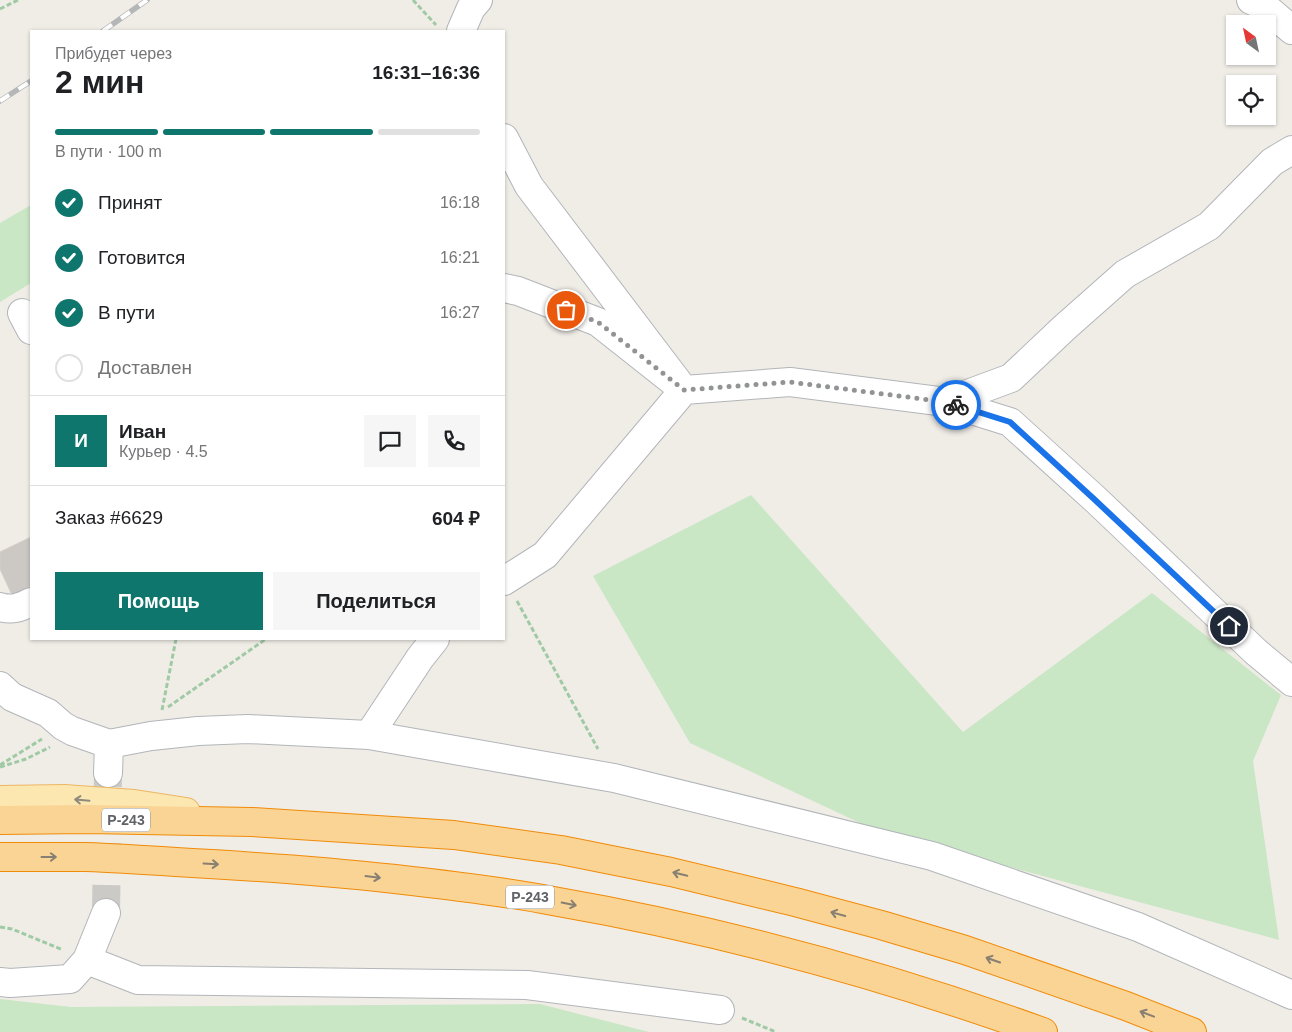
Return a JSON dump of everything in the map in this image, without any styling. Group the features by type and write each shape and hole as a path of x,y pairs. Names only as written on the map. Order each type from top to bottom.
{"highway":[{"name":"Р-243","path":"0,820 252,822 454,835 561,850 672,872 795,902 881,926 964,950 1126,1006 1192,1032"},
{"name":"Р-243","path":"0,857 87,857 332,872 448,885 552,900 657,921 784,951 952,1000 1043,1032"}],"main road":[{"path":"0,800 64,799 134,804 252,822"}],"lane":[{"path":"461,30 471,8 478,0"},
{"path":"1251,0 1264,6 1292,30"},
{"path":"505,140 529,186 684,390"},
{"path":"946,402 1011,378 1125,274 1209,226 1272,162 1292,150"},
{"path":"505,288 518,291 598,322 684,390 790,382 946,402 1010,422 1256,652 1292,682"},
{"path":"505,581 545,554 684,390"},
{"path":"0,607 14,609 30,602"},
{"path":"369,735 420,658 434,640"},
{"path":"0,686 12,696 48,712 86,735 108,773"},
{"path":"86,735 151,736 240,729 369,735 614,778 932,856 1138,927 1292,995"},
{"path":"0,982 70,979 87,960 106,913"},
{"path":"87,960 138,980 527,985 720,1010"}],"path":[{"path":"0,9 18,0"},
{"path":"413,0 441,30"},
{"path":"505,581 614,778"},
{"path":"176,640 161,712 265,640"},
{"path":"0,766 26,759 59,743 86,735"},
{"path":"0,766 86,735"},
{"path":"0,927 12,929 87,960"},
{"path":"720,1010 776,1032"}],"green space":[{"path":"30,206 30,284 0,302 0,223"},
{"path":"751,495 963,732 1152,593 1281,695 1253,761 1279,940 877,831 690,743 593,576"},
{"path":"0,999 71,1007 540,1004 649,1032 0,1032"}],"building":[{"path":"30,537 30,586 12,595 0,569 0,552"}],"tunnel":[{"path":"106,913 108,773"}],"railway":[{"path":"104,30 147,0"},
{"path":"0,101 30,82"}],"way so far":[{"path":"566,310 598,322 684,390 790,382 946,402 956,405"}],"route":[{"path":"956,405 1010,422 1229,626"}]}
